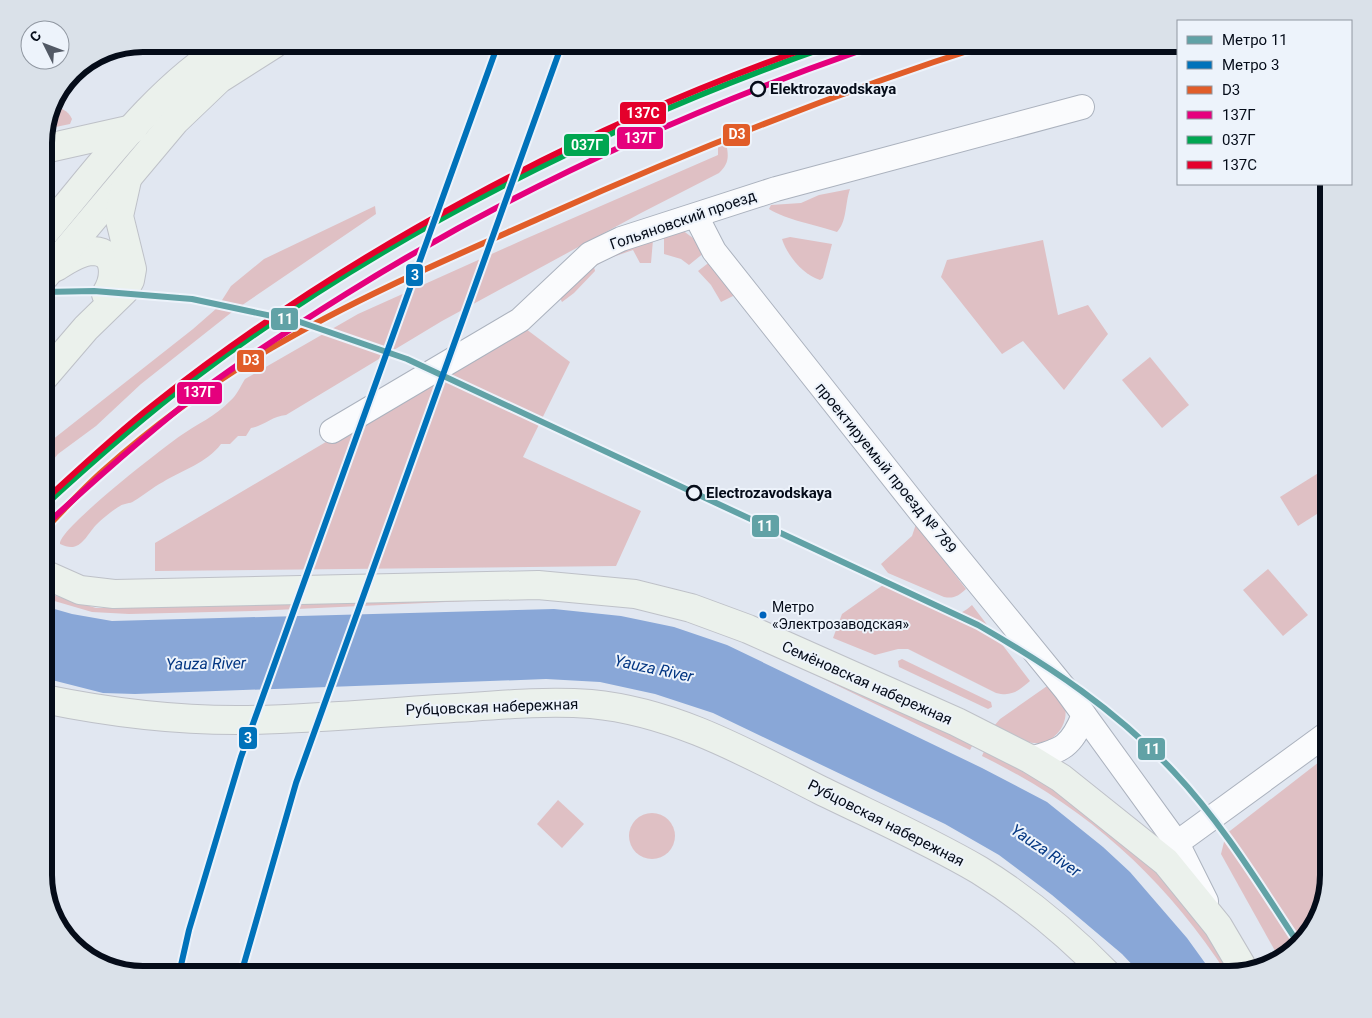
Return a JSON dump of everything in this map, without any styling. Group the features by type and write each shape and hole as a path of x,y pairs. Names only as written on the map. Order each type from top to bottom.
{"main road":[{"path":"53,222 164,94 188,72 217,52"},
{"path":"54,268 132,170 175,121 219,79 261,52"},
{"path":"53,147 133,129"},
{"path":"53,366 86,328 124,291 130,280 132,269 119,216 125,184 132,170"},
{"path":"54,268 80,254 92,251 103,255 112,264 114,274 112,284 86,328"},
{"name":"Семёновская набережная","path":"53,578 80,590 114,594 538,585 635,594 691,608 748,629 957,722 1030,759 1088,798 1166,862 1218,926 1241,965"},
{"name":"Рубцовская набережная","path":"53,700 155,717 249,720 537,702 592,704 653,715 700,731 978,870 1024,900 1053,923 1099,966"}],"street":[{"name":"Гольяновский проезд","path":"332,431 520,320 590,254 621,239 776,189 1082,108"},
{"name":"проектируемый проезд № 789","path":"696,216 714,252 1084,715 1177,843 1218,926"},
{"path":"1030,759 1058,751 1076,735 1084,715"},
{"path":"1177,843 1320,739"}],"shaded area":[{"path":"59,108 68,113 72,119 70,124 54,127"},
{"path":"726,143 727,160 719,173 442,321 286,415 276,417 251,428 246,436 238,436 230,444 221,444 202,461 104,517 77,546 67,547 60,544 76,522 134,471 170,443 213,416 225,406 235,396 245,379 358,314 718,155 718,145"},
{"path":"850,189 843,223 837,232 793,219 769,209 771,205 801,203 819,195"},
{"path":"375,206 376,214 232,312 141,384 96,426 58,454 53,460 53,439 193,329 217,308 231,286 264,259"},
{"path":"682,230 693,238 705,252 689,265 681,259 664,254 664,232"},
{"path":"790,237 832,244 823,278 820,280 808,274 796,264 782,239"},
{"path":"653,240 651,263 640,263 633,250 607,259 594,267 595,271 574,293 562,302 558,294 605,256"},
{"path":"1043,240 1058,315 1088,305 1108,334 1064,390 1023,341 1002,354 941,277 947,260"},
{"path":"711,261 737,294 721,302 711,285 698,271"},
{"path":"522,326 570,362 523,457 641,511 616,566 155,571 155,543"},
{"path":"1150,357 1189,405 1162,428 1122,380"},
{"path":"1320,472 1320,512 1298,526 1280,497"},
{"path":"916,524 966,589 958,595 951,598 944,597 888,573 881,564 912,536"},
{"path":"1268,569 1308,615 1283,636 1243,590"},
{"path":"883,585 944,614 953,615 960,613 972,605 1030,681 1011,694 996,693 908,649 898,649 875,655 833,638 842,614"},
{"path":"53,595 96,608 127,608 589,595 710,621 973,744 970,750 758,647 701,625 645,610 586,601 532,598 253,611 129,614 92,612 53,601"},
{"path":"902,659 991,702 992,707 988,709 899,667 898,661"},
{"path":"1050,684 1064,704 1066,714 1062,727 1053,737 1041,743 1034,743 994,726 1000,719"},
{"path":"985,749 1044,781 1088,812 1165,879 1206,929 1230,966 1221,966 1176,906 1149,875 1120,847 1055,798 1020,776 982,756"},
{"path":"1320,761 1320,874 1318,892 1315,904 1301,930 1284,947 1276,952 1221,854 1226,834"},
{"path":"558,800 584,824 562,848 537,824"},
{"path":"652,813 665,817 671,823 675,836 671,849 665,855 652,859 639,855 633,849 629,836 633,823 639,817"}],"water":[{"name":"Yauza River","path":"53,609 112,621 554,609 621,616 674,627 727,645 982,768 1047,802 1103,847 1130,872 1187,938 1207,966 1133,966 1122,954 1052,895 999,855 945,824 713,713 655,694 600,682 546,679 135,694 103,693 53,680"}],"metro line":[{"name":"3","path":"181,966 189,930 241,757 495,52"},
{"name":"3","path":"243,966 296,783 559,52"},
{"name":"11","path":"53,292 94,291 192,299 300,322 407,359 978,625 1082,691 1106,709 1152,750 1192,792 1224,833 1294,937"}],"transit line":[{"name":"137С","path":"53,493 139,416 228,349 306,295 387,245 471,197 557,153 644,113 732,76 797,52"},
{"name":"037Г","path":"53,498 81,472 196,377 269,325 344,276 423,229 503,186 584,146 667,109 813,52"},
{"name":"137Г","path":"53,518 125,454 204,389 292,328 407,257 469,222 596,158 726,101 856,52"},
{"name":"D3","path":"53,521 105,469 187,403 253,359 341,310 409,277 601,191 711,145 821,102 964,52"}],"place":[{"name":"Elektrozavodskaya","path":"758,89"},
{"name":"Electrozavodskaya","path":"694,493"},
{"name":"Метро «Электрозаводская»","path":"763,615"}]}
